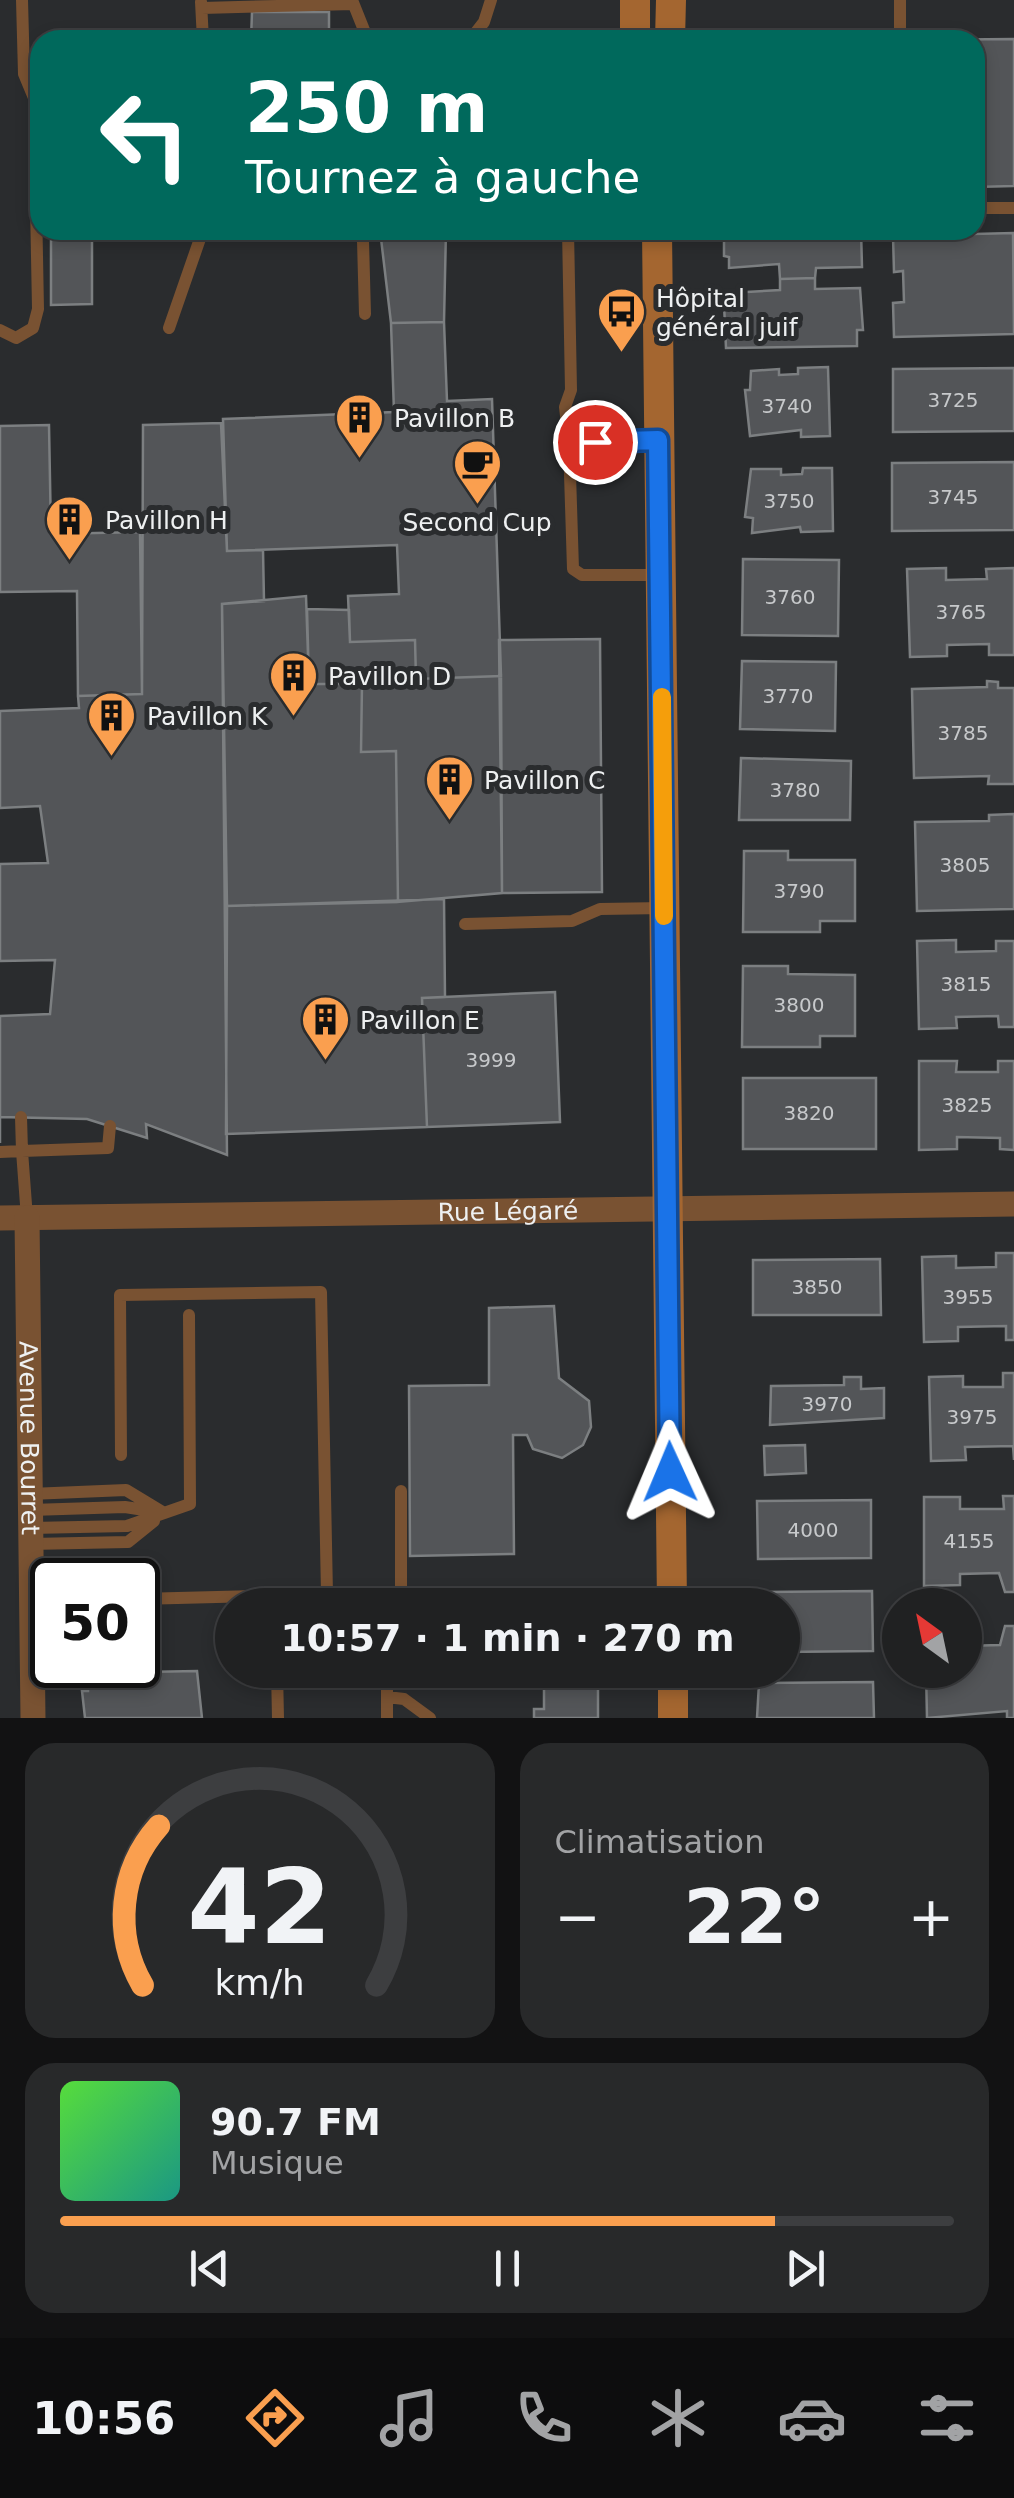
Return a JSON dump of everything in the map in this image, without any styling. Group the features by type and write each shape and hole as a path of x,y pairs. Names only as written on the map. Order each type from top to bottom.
{"main road":[{"path":"635,0 635,30"},
{"path":"670,30 671,0"},
{"path":"656,240 672,1588"},
{"path":"673,1688 673,1718"}],"street":[{"name":"Rue Légaré","path":"0,1218 1014,1204"},
{"name":"Avenue Bourret","path":"27,1218 33,1718"}],"lane":[{"path":"22,0 24,74 30,88"},
{"path":"478,30 492,0"},
{"path":"900,0 900,30"},
{"path":"203,30 202,4 352,2 364,30"},
{"path":"985,208 1014,208"},
{"path":"0,330 16,338 33,328 38,309 37,240"},
{"path":"169,328 200,240"},
{"path":"363,240 365,314"},
{"path":"568,240 571,390 565,408 573,569 582,575 661,576"},
{"path":"569,442 658,440"},
{"path":"465,924 572,921 600,909 664,908"},
{"path":"21,1117 27,1218"},
{"path":"0,1152 108,1148 110,1126"},
{"path":"120,1455 120,1296 321,1292 330,1588"},
{"path":"31,1519 127,1526 186,1508 193,1492 189,1315"},
{"path":"31,1519 126,1490 164,1513"},
{"path":"401,1491 401,1588"},
{"path":"160,1599 215,1599"},
{"path":"277,1688 278,1718"},
{"path":"387,1688 387,1718"},
{"path":"387,1697 404,1699 430,1718"}],"building":[{"path":"252,12 329,12 329,30 251,30"},
{"path":"985,39 1014,39 1014,186 985,187"},
{"path":"1013,233 1014,334 894,337 893,303 904,302 903,271 894,272 893,240 985,240 985,234"},
{"path":"51,240 92,240 92,304 51,305"},
{"path":"381,240 446,240 444,322 391,323"},
{"path":"724,240 861,240 862,267 816,268 815,278 780,279 779,264 729,268 729,257 724,256"},
{"path":"815,278 815,289 860,288 863,330 857,330 857,346 726,348 724,304 729,303 729,293 780,290 780,279"},
{"name":"Pavillon B","path":"444,322 447,401 492,399 501,676 416,679 415,640 350,642 348,596 399,594 397,545 227,551 223,419 394,412 391,323"},
{"path":"828,367 830,436 801,437 801,430 750,436 745,390 750,390 751,371 779,369 779,375 798,374 798,368"},
{"path":"1014,368 1014,431 893,432 893,369"},
{"name":"Pavillon K","path":"221,423 227,551 263,550 264,601 222,604 227,1155 146,1124 147,1138 87,1119 0,1117 0,1016 50,1014 55,960 0,961 0,864 48,863 40,806 0,808 0,711 79,708 78,696 142,694 143,425"},
{"name":"Pavillon H","path":"49,425 51,534 140,532 142,694 78,696 77,591 0,592 0,426"},
{"path":"1014,462 1014,530 892,531 892,463"},
{"path":"803,468 832,468 833,531 801,532 800,527 752,533 753,518 745,517 751,469 781,469 781,475 802,474"},
{"path":"743,559 839,560 838,636 742,635"},
{"path":"946,568 946,580 987,579 986,569 1014,568 1014,655 989,655 989,644 947,645 947,656 910,657 907,569"},
{"name":"Pavillon D","path":"306,596 309,684 362,684 361,752 396,751 398,902 227,906 222,604"},
{"name":"Pavillon C","path":"307,609 349,610 350,642 415,640 416,679 501,676 502,893 398,902 396,751 361,752 362,684 309,684"},
{"path":"600,639 602,892 502,893 499,640"},
{"path":"742,661 836,662 835,731 740,729"},
{"path":"987,681 998,682 998,688 1014,688 1014,784 988,784 989,776 914,778 912,689 987,687"},
{"path":"741,758 851,761 850,820 739,820"},
{"path":"1014,814 1014,909 917,911 915,822 989,821 989,815"},
{"path":"744,851 788,851 788,860 855,860 855,921 820,921 820,932 743,932"},
{"name":"Pavillon E","path":"444,899 445,997 422,998 427,1127 226,1134 227,906"},
{"path":"956,940 956,952 996,951 996,941 1014,941 1014,1027 999,1027 998,1016 956,1017 957,1028 919,1029 917,941"},
{"path":"743,966 788,966 788,974 855,975 855,1036 820,1036 820,1047 742,1047"},
{"path":"555,992 560,1122 427,1127 422,998"},
{"path":"919,1061 957,1061 956,1072 998,1072 998,1061 1014,1061 1014,1150 1000,1149 1000,1138 957,1137 957,1149 919,1150"},
{"path":"743,1078 876,1078 876,1149 743,1149"},
{"path":"996,1253 1014,1253 1014,1340 1006,1340 1006,1326 958,1327 958,1341 924,1342 922,1257 956,1256 956,1268 996,1267"},
{"path":"880,1259 881,1315 753,1315 753,1260"},
{"path":"554,1306 559,1378 589,1401 591,1427 583,1445 562,1458 533,1449 527,1435 513,1435 514,1554 410,1556 409,1386 489,1385 489,1308"},
{"path":"1003,1373 1014,1373 1014,1460 1013,1446 965,1447 966,1460 931,1461 929,1377 963,1376 963,1387 1003,1387"},
{"path":"844,1377 861,1377 861,1389 884,1388 884,1418 770,1425 771,1386 844,1385"},
{"path":"805,1445 806,1473 765,1475 764,1446"},
{"path":"1003,1496 1014,1496 1014,1592 1005,1592 999,1573 960,1574 960,1585 924,1586 924,1497 960,1497 960,1509 1004,1509"},
{"path":"871,1500 871,1558 758,1559 757,1501"},
{"path":"872,1591 873,1651 800,1652 800,1592"},
{"path":"1005,1626 1014,1626 1014,1718 1007,1718 1007,1711 927,1718 926,1688 982,1688 982,1646 1000,1645"},
{"path":"197,1671 202,1718 85,1718 82,1691 160,1688 160,1672"},
{"path":"873,1682 874,1718 757,1718 759,1688 800,1688 800,1683"},
{"path":"544,1688 598,1688 598,1718 534,1718 534,1709 544,1709"}],"slow traffic":[{"path":"662,697 664,916"}],"place":[{"name":"Hôpital général juif","path":"621,354"},
{"name":"Pavillon B","path":"359,460"},
{"name":"Second Cup","path":"477,506"},
{"name":"Pavillon H","path":"70,562"},
{"name":"Pavillon D","path":"293,718"},
{"name":"Pavillon K","path":"112,758"},
{"name":"Pavillon C","path":"449,822"},
{"name":"Pavillon E","path":"325,1062"}],"route":[{"path":"595,442 658,440 670,1472"}]}
